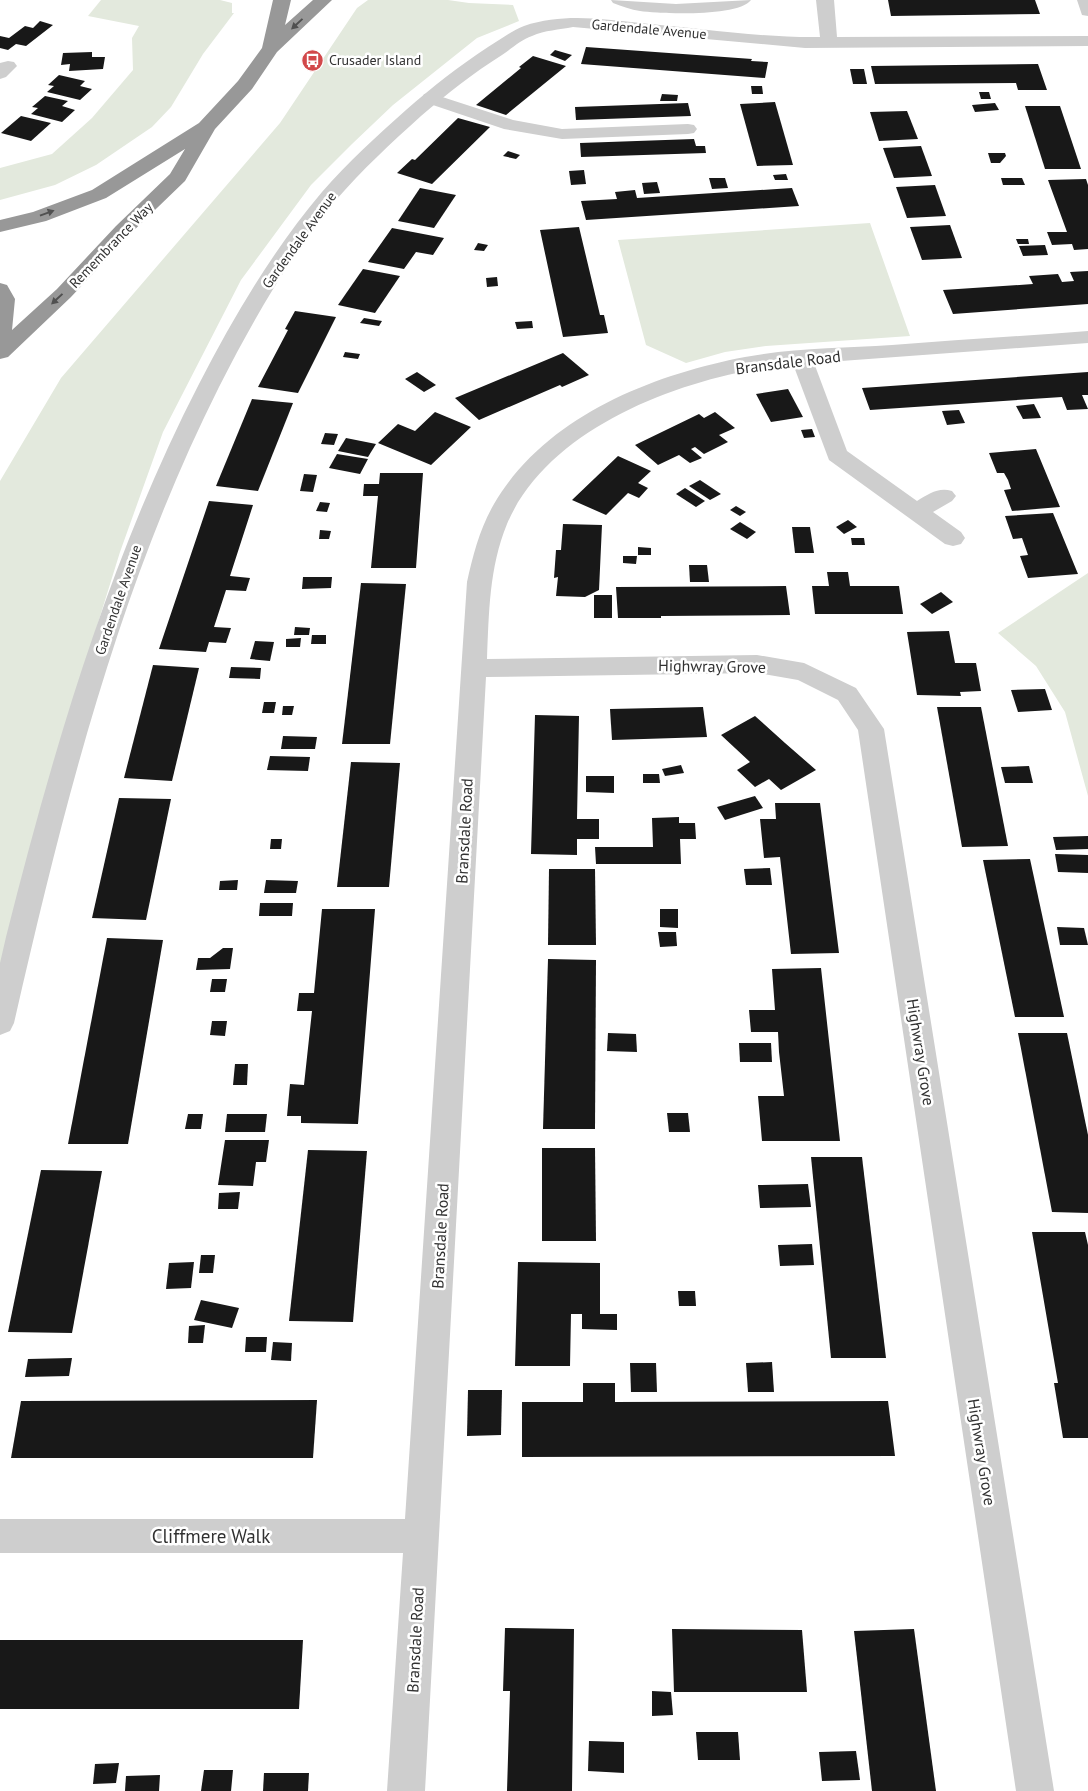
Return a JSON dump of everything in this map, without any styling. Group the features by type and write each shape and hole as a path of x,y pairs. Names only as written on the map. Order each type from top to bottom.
{"highway":[{"name":"Remembrance Way","path":"271,48 282,0"},
{"name":"Remembrance Way","path":"0,352 64,293 123,230 178,178 207,126 245,85 271,48 323,0"},
{"name":"Remembrance Way","path":"0,226 39,217 99,194 207,126"},
{"path":"0,289 3,292 4,320 0,335"}],"street":[{"path":"825,0 829,43"},
{"path":"1086,0 1088,11"},
{"name":"Gardendale Avenue","path":"0,1023 30,893 77,719 130,561 164,478 204,393 254,302 305,226 347,176 389,134 455,78 522,33 544,26 573,22 806,43 1088,41"},
{"name":"Bransdale Road","path":"406,1791 479,582 484,553 495,526 512,494 537,465 568,437 608,411 650,392 689,379 745,364 802,358 1088,337"},
{"path":"802,358 837,455 953,538"},
{"path":"916,512 944,496"},
{"name":"Highwray Grove","path":"474,668 757,664 804,672 847,694 870,729 1035,1791"},
{"name":"Cliffmere Walk","path":"0,1536 422,1536"}],"lane":[{"path":"619,0 636,6 669,8 699,3 730,6 743,0"},
{"path":"430,98 510,125 562,134 688,129"}],"shaded area":[{"path":"101,0 220,0 232,3 232,13 234,13 203,54 171,107 152,127 96,165 55,185 0,200 0,168 52,154 92,118 133,70 132,38 139,26 88,16"},
{"path":"368,0 448,0 513,5 519,21 477,38 393,105 311,185 241,280 163,432 120,552 61,742 0,985 0,481 61,378 280,123 357,8"},
{"path":"870,223 910,336 766,346 725,352 686,363 646,345 618,240"},
{"path":"1088,573 1088,796 1065,712 1036,666 998,633"}],"building":[{"path":"888,0 1035,0 1040,14 891,16"},
{"path":"40,21 53,25 26,46 16,44 8,50 0,48 0,36 9,38 25,26 33,28"},
{"path":"586,47 752,59 751,61 768,62 765,78 581,64"},
{"path":"555,50 572,55 565,61 550,55"},
{"path":"92,52 92,57 105,57 103,69 69,71 70,64 61,65 63,53"},
{"path":"533,56 566,66 506,115 476,105 521,68 519,67"},
{"path":"1038,64 1047,90 1018,90 1016,83 875,84 871,66"},
{"path":"850,69 864,69 867,84 853,84"},
{"path":"59,75 85,81 80,86 92,89 80,100 47,92 54,86 48,85"},
{"path":"751,86 762,86 763,94 752,94"},
{"path":"979,92 989,92 991,99 981,99"},
{"path":"662,94 678,95 677,101 660,101"},
{"path":"45,96 68,101 62,106 75,110 62,122 31,114 38,108 32,107"},
{"path":"775,102 793,165 757,166 740,104"},
{"path":"688,103 691,116 576,120 575,107"},
{"path":"995,103 999,110 975,112 972,105"},
{"path":"1025,106 1060,106 1081,169 1045,169"},
{"path":"907,111 918,139 879,141 870,112"},
{"path":"21,116 51,123 31,141 1,133"},
{"path":"458,118 490,127 432,184 397,173 412,159 415,160"},
{"path":"694,139 696,146 705,146 706,153 581,157 580,143"},
{"path":"921,146 932,176 894,178 883,148"},
{"path":"508,151 520,155 516,159 503,156"},
{"path":"988,153 1005,153 1006,156 1000,163 991,163"},
{"path":"584,170 586,184 571,185 569,171"},
{"path":"786,174 788,180 775,180 773,175"},
{"path":"709,178 725,178 728,188 712,189"},
{"path":"1001,178 1022,178 1025,185 1003,185"},
{"path":"1086,179 1088,185 1088,249 1074,250 1072,244 1052,245 1047,232 1067,232 1048,180"},
{"path":"657,182 660,193 644,194 642,183"},
{"path":"935,185 946,216 907,218 896,187"},
{"path":"420,188 456,195 434,228 398,221"},
{"path":"792,188 799,206 586,220 581,201 617,199 615,192 635,190 637,198"},
{"path":"950,225 962,258 922,260 910,227"},
{"path":"579,227 600,315 604,315 608,333 563,337 540,230"},
{"path":"392,228 444,238 433,255 416,252 404,269 368,262"},
{"path":"1016,239 1028,239 1029,244 1018,244"},
{"path":"478,243 488,245 484,251 474,250"},
{"path":"1045,245 1048,255 1023,256 1019,246"},
{"path":"363,269 400,276 375,313 338,305"},
{"path":"1088,271 1088,304 953,314 943,290 1033,284 1029,276 1058,274 1062,282 1074,281 1070,272"},
{"path":"497,277 498,286 487,287 486,278"},
{"path":"295,311 336,317 298,393 258,387 288,330 285,329"},
{"path":"364,318 382,321 379,326 360,323"},
{"path":"532,321 533,328 517,329 515,322"},
{"path":"345,352 360,354 358,359 343,357"},
{"path":"563,353 589,375 562,387 560,385 479,420 455,398"},
{"path":"417,372 436,385 424,392 405,379"},
{"path":"1088,372 1088,395 1082,395 1088,409 1067,410 1062,397 870,410 862,388"},
{"path":"788,389 803,417 771,422 756,394"},
{"path":"252,399 293,403 258,491 216,486"},
{"path":"1034,404 1041,418 1023,419 1016,406"},
{"path":"959,410 965,423 947,425 942,411"},
{"path":"435,412 471,427 431,465 378,443 398,424 415,431"},
{"path":"715,412 735,428 719,435 728,442 704,454 695,447 691,449 702,458 690,463 679,455 658,465 635,445 699,414 704,418"},
{"path":"812,429 815,437 804,438 801,430"},
{"path":"325,433 338,434 334,445 321,444"},
{"path":"346,438 376,444 368,457 338,451"},
{"path":"1036,449 1060,507 1012,511 1004,490 1011,489 1008,480 1004,473 997,473 989,453"},
{"path":"337,454 368,459 360,474 329,468"},
{"path":"618,456 651,471 638,483 648,488 639,498 628,493 606,515 572,500"},
{"path":"380,473 423,473 416,568 371,568 378,496 363,496 364,484 379,484"},
{"path":"304,474 317,475 313,492 300,491"},
{"path":"700,480 721,494 710,500 689,486"},
{"path":"685,488 705,501 696,507 676,494"},
{"path":"209,501 253,505 230,576 250,578 246,591 226,590 214,627 231,628 226,643 209,642 206,652 159,649"},
{"path":"320,502 330,503 327,512 316,511"},
{"path":"736,506 746,512 740,516 730,510"},
{"path":"1053,513 1078,574 1028,578 1020,556 1028,555 1022,538 1013,539 1005,516"},
{"path":"848,520 857,527 844,534 836,527"},
{"path":"740,522 756,532 747,539 730,529"},
{"path":"563,524 602,525 599,590 585,597 556,596 558,577 554,578 556,550 561,550"},
{"path":"792,527 810,527 814,553 795,553"},
{"path":"320,530 331,531 329,539 319,539"},
{"path":"851,538 864,538 865,545 852,545"},
{"path":"638,547 651,548 651,555 638,555"},
{"path":"623,556 637,556 636,564 623,563"},
{"path":"689,565 707,565 709,582 690,582"},
{"path":"827,572 848,572 850,586 899,586 903,614 815,614 812,586 829,586"},
{"path":"303,577 332,577 331,588 302,589"},
{"path":"361,583 406,584 390,744 342,744"},
{"path":"786,586 790,615 618,618 616,587"},
{"path":"941,592 953,602 932,614 920,604"},
{"path":"594,595 612,595 612,618 594,618"},
{"path":"295,627 310,628 309,635 294,635"},
{"path":"949,631 955,663 976,663 981,691 960,692 961,696 917,695 907,632"},
{"path":"312,635 326,635 326,644 311,644"},
{"path":"301,638 300,647 286,647 286,639"},
{"path":"255,641 274,642 270,661 250,659"},
{"path":"153,665 199,668 172,781 124,778"},
{"path":"231,667 261,668 260,679 229,678"},
{"path":"1045,689 1052,710 1018,712 1011,690"},
{"path":"264,702 276,702 274,713 262,713"},
{"path":"283,706 294,706 292,715 282,715"},
{"path":"703,707 707,737 612,740 610,709"},
{"path":"937,707 981,707 1008,846 962,847"},
{"path":"535,715 579,716 577,819 599,819 599,839 577,839 577,855 531,854"},
{"path":"755,716 816,770 781,790 769,779 755,787 737,770 750,762 721,735"},
{"path":"283,736 317,737 315,749 281,749"},
{"path":"270,756 310,757 308,771 267,770"},
{"path":"351,762 400,763 389,887 337,887"},
{"path":"681,765 684,773 665,776 662,769"},
{"path":"1029,766 1033,783 1005,783 1001,767"},
{"path":"643,774 659,774 660,783 643,783"},
{"path":"586,776 614,776 614,793 586,792"},
{"path":"755,796 763,808 725,820 717,807"},
{"path":"119,798 171,799 146,920 92,918"},
{"path":"775,803 820,803 839,953 791,954 780,857 764,858 760,819 776,819"},
{"path":"679,817 679,823 695,823 696,839 680,839 681,864 596,864 595,847 653,847 652,818"},
{"path":"1088,836 1088,849 1056,850 1053,837"},
{"path":"271,839 282,839 281,849 270,849"},
{"path":"1055,854 1088,855 1088,873 1058,872"},
{"path":"1030,859 1064,1017 1015,1017 983,860"},
{"path":"770,868 772,885 746,885 744,869"},
{"path":"549,869 595,869 596,945 548,945"},
{"path":"238,880 237,890 219,890 220,881"},
{"path":"266,880 298,881 296,893 264,893"},
{"path":"260,903 293,903 292,916 259,916"},
{"path":"322,909 375,909 358,1124 301,1123 301,1116 287,1116 290,1084 304,1085 312,1011 297,1011 299,993 314,993"},
{"path":"660,909 678,909 678,928 660,927"},
{"path":"1057,927 1084,928 1088,945 1060,945"},
{"path":"658,932 676,932 677,946 660,947"},
{"path":"107,938 163,940 128,1144 68,1144"},
{"path":"223,948 233,948 230,969 196,970 198,958 210,958"},
{"path":"548,959 596,960 595,1129 543,1129"},
{"path":"821,968 840,1141 762,1141 758,1096 784,1096 778,1032 751,1032 749,1010 775,1010 772,969"},
{"path":"212,979 227,979 225,992 210,992"},
{"path":"212,1021 227,1021 225,1036 210,1035"},
{"path":"608,1033 636,1034 637,1052 607,1051"},
{"path":"1018,1033 1067,1033 1088,1135 1088,1213 1052,1212"},
{"path":"739,1043 771,1043 772,1062 740,1062"},
{"path":"235,1064 248,1064 247,1085 233,1085"},
{"path":"667,1113 688,1113 690,1132 669,1132"},
{"path":"188,1114 203,1114 201,1129 185,1129"},
{"path":"227,1114 267,1114 265,1132 225,1132"},
{"path":"225,1140 269,1140 266,1162 256,1162 253,1186 218,1185"},
{"path":"542,1148 595,1148 596,1241 542,1241"},
{"path":"308,1150 367,1151 353,1322 289,1321"},
{"path":"811,1157 862,1157 886,1358 831,1358"},
{"path":"41,1170 102,1171 72,1333 8,1332"},
{"path":"808,1184 811,1207 760,1208 758,1185"},
{"path":"240,1192 238,1209 218,1209 219,1193"},
{"path":"1032,1232 1085,1232 1088,1245 1088,1438 1063,1438 1054,1383 1058,1383"},
{"path":"812,1244 814,1265 780,1266 778,1245"},
{"path":"201,1255 215,1255 213,1273 199,1273"},
{"path":"194,1262 191,1288 166,1289 169,1263"},
{"path":"518,1262 600,1263 600,1314 617,1314 617,1330 582,1329 582,1314 571,1314 570,1366 515,1366"},
{"path":"678,1291 695,1291 696,1306 679,1306"},
{"path":"201,1300 239,1308 232,1328 194,1320"},
{"path":"205,1325 203,1343 188,1343 189,1326"},
{"path":"246,1337 267,1337 266,1352 245,1352"},
{"path":"273,1342 292,1343 291,1361 271,1360"},
{"path":"72,1358 69,1376 25,1377 28,1359"},
{"path":"772,1362 774,1392 748,1392 746,1363"},
{"path":"630,1363 656,1363 657,1392 631,1392"},
{"path":"583,1383 615,1383 615,1402 888,1401 895,1456 522,1457 522,1402 583,1402"},
{"path":"468,1390 502,1390 501,1435 467,1436"},
{"path":"317,1400 313,1458 11,1458 21,1401"},
{"path":"505,1628 574,1629 572,1791 507,1791 510,1691 503,1691"},
{"path":"672,1629 802,1630 807,1692 674,1692"},
{"path":"914,1629 936,1791 872,1791 854,1631"},
{"path":"0,1640 303,1640 299,1709 0,1709"},
{"path":"652,1691 671,1692 673,1715 652,1716"},
{"path":"696,1732 738,1732 740,1760 698,1760"},
{"path":"589,1741 624,1742 624,1773 588,1771"},
{"path":"856,1751 860,1780 822,1781 819,1752"},
{"path":"119,1763 116,1783 93,1784 95,1764"},
{"path":"204,1770 233,1770 231,1791 201,1791"},
{"path":"264,1773 309,1773 308,1791 263,1791"},
{"path":"160,1775 159,1791 125,1791 126,1776"}],"place":[{"name":"Crusader Island","path":"313,60"}]}
